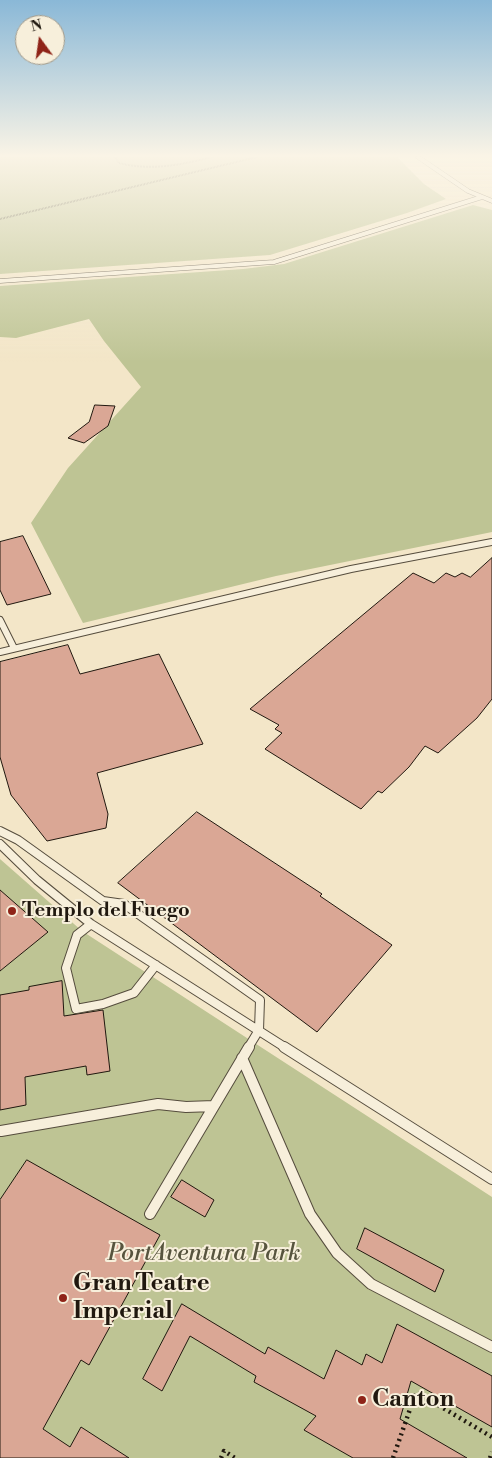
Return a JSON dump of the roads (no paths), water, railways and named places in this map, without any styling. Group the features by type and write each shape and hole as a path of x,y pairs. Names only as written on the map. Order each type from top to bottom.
{"lane":[{"path":"0,281 274,262 392,225"},
{"path":"0,652 351,570 492,542"},
{"path":"0,620 14,648"},
{"path":"0,831 18,840 103,901 124,904 260,1000 259,1030 150,1214"},
{"path":"0,844 37,880 91,924 492,1180"},
{"path":"91,924 77,935 66,968 76,1009 103,1004 134,993 156,965"},
{"path":"242,1058 310,1214 337,1253 371,1284 492,1346"},
{"path":"1,1131 158,1104 186,1107 214,1106"}],"place":[{"name":"Templo del Fuego","path":"12,911"},
{"name":"Gran Teatre Imperial","path":"63,1298"},
{"name":"Canton","path":"362,1400"}],"park label":[{"name":"PortAventura Park","path":"204,1254"}]}
